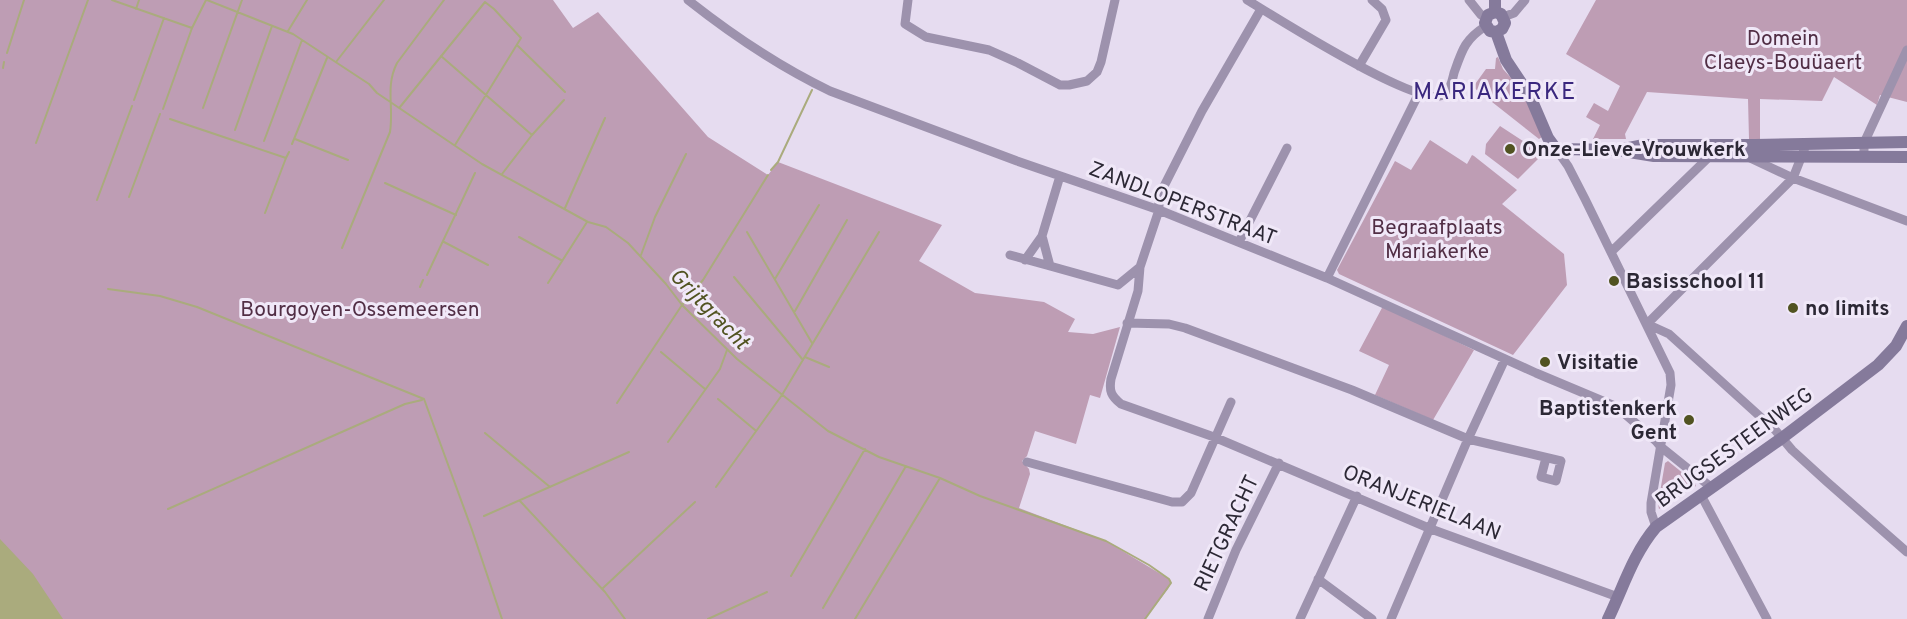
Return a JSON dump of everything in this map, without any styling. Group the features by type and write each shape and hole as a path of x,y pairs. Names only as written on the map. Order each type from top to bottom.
{"street":[{"name":"ZANDLOPERSTRAAT","path":"688,0 750,44 820,87 1060,176 1159,210 1239,242 1327,278 1617,407 1706,492"},
{"path":"908,0 905,24 926,37 989,50 1060,85 1069,86 1087,81 1097,72 1115,0"},
{"path":"1247,0 1382,79 1435,98 1444,95 1452,87 1465,45 1471,36 1494,17 1514,13 1525,0"},
{"path":"1359,66 1386,20 1382,9 1372,0"},
{"path":"1469,0 1476,10 1494,17"},
{"name":"ORANJERIELAAN","path":"1261,9 1202,111 1159,196 1159,210 1140,267 1138,291 1109,391 1113,398 1121,404 1215,437 1279,463 1431,528 1618,597"},
{"path":"1494,17 1506,60 1530,96 1548,138 1568,166 1670,373 1671,385 1651,503 1651,512 1656,527"},
{"path":"1864,157 1864,143 1907,51"},
{"path":"1327,278 1419,93"},
{"path":"1556,149 1619,150 1654,156 1710,156 1804,150 1864,143 1907,142"},
{"path":"1619,150 1644,145 1721,145 1804,150 1864,157 1907,157"},
{"path":"1611,252 1721,145"},
{"path":"1239,242 1287,148"},
{"path":"1647,324 1793,178 1804,150"},
{"path":"1743,155 1793,178 1907,221"},
{"path":"1026,260 1042,236 1060,176"},
{"path":"1042,236 1050,266"},
{"path":"1010,255 1138,291"},
{"path":"1118,285 1140,267"},
{"path":"1127,323 1169,324 1185,328 1352,390 1468,439 1546,458"},
{"path":"1647,324 1669,334 1826,481 1907,552"},
{"name":"BRUGSESTEENWEG","path":"1608,619 1634,559 1656,527 1782,438 1877,366 1896,346 1907,326"},
{"path":"1391,619 1505,359"},
{"path":"1027,462 1178,503 1182,502 1191,494 1231,402"},
{"name":"RIETGRACHT","path":"1208,619 1236,550 1279,463"},
{"path":"1706,492 1767,619"},
{"path":"1300,619 1356,496"},
{"path":"1318,579 1372,619"}],"green space":[{"name":"Bourgoyen-Ossemeersen","path":"0,0 553,0 573,28 598,12 708,137 768,175 778,162 942,225 919,261 975,293 1044,302 1075,319 1068,332 1093,334 1120,327 1100,398 1090,395 1076,444 1035,431 1027,456 1022,461 1030,474 1019,508 1106,541 1169,579 1171,583 1168,589 1145,619 0,619"},
{"name":"Domein Claeys-Bouüaert","path":"1596,0 1907,0 1907,102 1880,95 1877,105 1834,77 1822,101 1760,99 1760,140 1749,139 1748,99 1647,92 1625,134 1626,139 1593,139 1600,125 1586,117 1594,103 1608,111 1620,86 1566,54"},
{"path":"1498,57 1503,69 1521,89 1542,137 1539,139 1473,87 1486,69 1495,69"},
{"path":"1500,126 1543,154 1518,179 1485,154 1486,144"},
{"name":"Begraafplaats Mariakerke","path":"1430,140 1467,164 1472,155 1474,156 1517,190 1502,204 1564,254 1567,285 1513,355 1339,274 1337,270 1395,161 1411,170"},
{"path":"1383,306 1474,350 1433,420 1375,395 1389,365 1359,351"},
{"path":"1668,461 1696,486 1659,509 1665,463"}],"shaded area":[{"path":"0,539 33,574 63,619 0,619"}],"waterway":[{"path":"7,53 24,0"},
{"path":"36,143 88,0"},
{"name":"Grijtgracht","path":"112,0 192,28 206,0"},
{"path":"136,9 139,0"},
{"name":"Grijtgracht","path":"207,0 293,34 369,84 377,93 482,164 588,222 606,227 628,243 682,305 737,359 828,431 879,457 1106,541 1149,565 1169,579 1171,583 1145,619"},
{"path":"203,108 242,0"},
{"path":"288,31 307,0"},
{"path":"336,62 384,0"},
{"path":"342,248 390,132 393,72 397,63 444,0"},
{"path":"400,107 485,2 521,38 455,145"},
{"path":"134,100 164,18"},
{"path":"235,130 272,26"},
{"path":"163,109 192,28"},
{"path":"264,141 302,40"},
{"path":"518,46 565,92"},
{"path":"441,56 532,135 502,174"},
{"path":"292,144 327,58"},
{"path":"3,68 4,62"},
{"path":"771,170 778,162 812,90"},
{"path":"532,135 564,100"},
{"path":"97,200 132,106"},
{"path":"129,197 160,114"},
{"path":"565,208 605,118"},
{"path":"170,119 286,158 289,152"},
{"path":"295,139 348,160"},
{"path":"641,255 655,217 686,154"},
{"path":"265,213 286,158"},
{"path":"427,275 475,173"},
{"path":"617,403 682,305 703,280 768,175"},
{"path":"385,183 456,215"},
{"path":"775,279 819,205"},
{"path":"795,311 847,220"},
{"path":"548,283 587,222"},
{"path":"747,232 812,343"},
{"path":"716,487 782,395 879,232"},
{"path":"519,237 561,260"},
{"path":"444,242 488,265"},
{"path":"734,277 803,360"},
{"path":"420,287 423,280"},
{"path":"108,289 160,296 197,307 424,399 502,619"},
{"path":"668,442 720,369 727,350"},
{"path":"661,352 705,389"},
{"path":"805,357 829,367"},
{"path":"718,399 755,430"},
{"path":"168,509 405,404 422,400"},
{"path":"485,433 550,487"},
{"path":"791,576 865,449"},
{"path":"484,516 629,452"},
{"path":"823,608 906,466"},
{"path":"855,619 940,478"},
{"path":"520,501 605,592 625,619"},
{"path":"603,588 695,502"},
{"path":"708,619 767,592"}],"place":[{"name":"Onze-Lieve-Vrouwkerk","path":"1510,149"},
{"name":"Basisschool 11","path":"1614,281"},
{"name":"no limits","path":"1793,308"},
{"name":"Visitatie","path":"1545,362"},
{"name":"Baptistenkerk Gent","path":"1689,420"}],"district":[{"name":"MARIAKERKE","path":"1495,91"}]}
